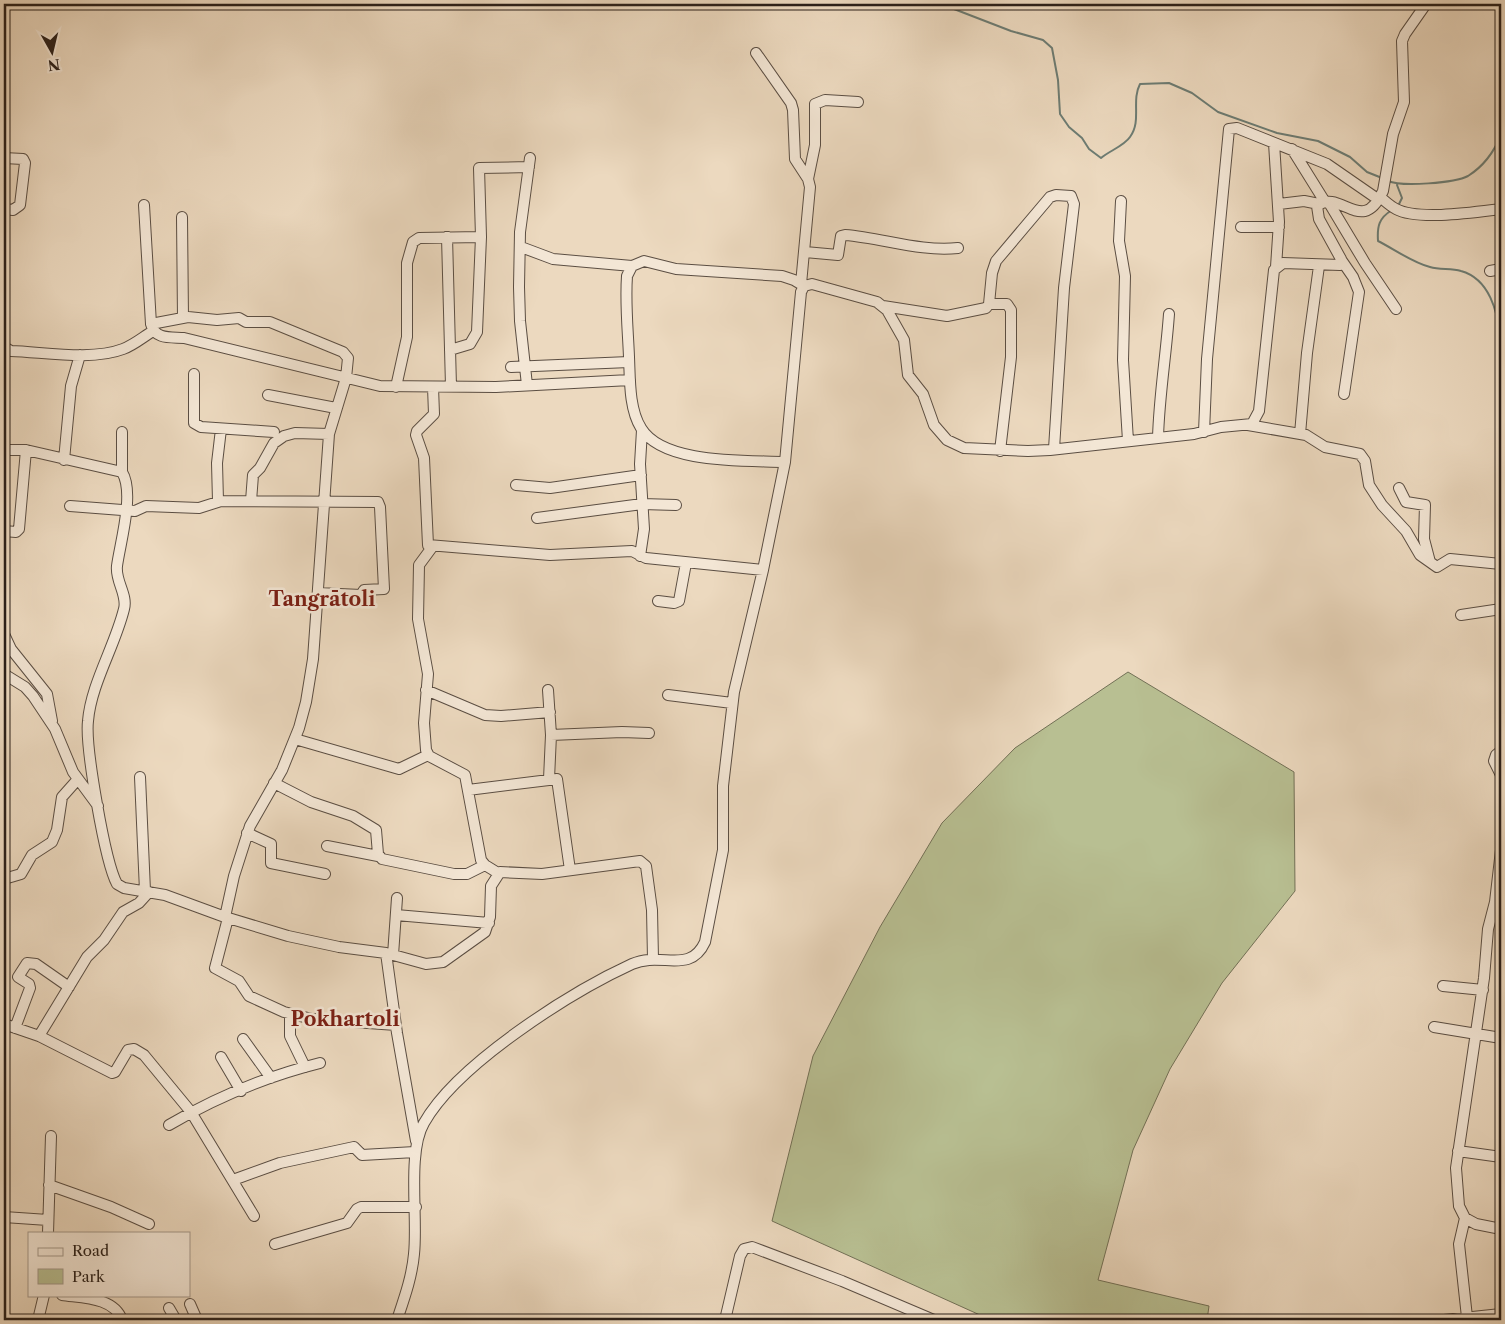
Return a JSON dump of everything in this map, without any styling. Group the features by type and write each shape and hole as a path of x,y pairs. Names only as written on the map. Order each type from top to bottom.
{"street":[{"path":"1385,200 1386,173 1393,134 1404,102 1402,41 1423,5"},
{"path":"416,1147 424,1123 443,1097 494,1050 556,1005 635,963 652,958 690,960 701,952 706,942 723,850 723,786 732,703 763,570 785,462 795,381 810,187 808,179 795,159 791,103 756,53"},
{"path":"808,179 815,145 815,104 825,100 858,102"},
{"path":"1204,432 1207,359 1229,131 1235,127 1327,164 1385,200 1410,212 1444,214 1501,209"},
{"path":"1248,425 1255,421 1259,411 1276,267 1279,227 1274,143"},
{"path":"1292,149 1324,203 1396,308"},
{"path":"4,158 24,159 25,167 20,205 13,210 4,209"},
{"path":"450,350 470,344 478,332 481,237 479,168 529,163 521,221 519,309 526,366 526,385"},
{"path":"989,304 994,267 1000,256 1050,197 1060,194 1071,196 1074,204 1064,288 1054,450"},
{"path":"1278,204 1304,201 1324,203 1363,212 1372,209 1385,200"},
{"path":"1122,201 1119,241 1125,276 1123,360 1128,441"},
{"path":"1324,203 1316,208 1317,214 1342,262 1353,277 1359,292 1344,394"},
{"path":"144,205 152,327 163,337 184,338 369,385 433,387 630,380"},
{"path":"182,217 183,318"},
{"path":"1241,227 1279,227"},
{"path":"805,252 838,255 841,238 845,235 883,239 933,250 958,248"},
{"path":"447,237 451,386"},
{"path":"396,387 407,337 406,269 415,239 481,237"},
{"path":"520,247 553,259 632,266 644,261 676,269 782,276 803,285 812,284 869,299 882,306 947,316 983,309 989,304 1007,304 1011,310 1011,357 1000,450"},
{"path":"1276,267 1283,264 1338,266 1342,262"},
{"path":"632,266 627,281 630,380 635,412 642,430 641,475 644,538 640,556"},
{"path":"1300,434 1307,353 1319,266"},
{"path":"1490,271 1501,269"},
{"path":"882,306 900,330 904,340 908,375 923,394 939,432 947,440 964,448 1054,450 1204,432 1226,426 1248,425 1300,434 1326,447 1349,450 1362,456 1371,489 1406,531 1418,552 1430,562 1439,567 1450,559 1501,564"},
{"path":"1158,438 1158,409 1165,371 1169,314"},
{"path":"4,347 11,351 80,355 120,350 152,327 183,318 217,320 239,318 246,322 258,320 279,325 345,353 348,358 346,378 328,434 311,680 295,738 274,783 247,833 234,876 216,969 239,981 249,996 290,1014 312,1019 396,1025"},
{"path":"64,460 71,386 80,355"},
{"path":"511,367 630,362"},
{"path":"194,374 194,423 201,427 274,432"},
{"path":"433,387 434,414 417,431 416,435 424,458 427,542 433,546 550,555 632,551 640,556 686,563 763,570"},
{"path":"268,395 336,408"},
{"path":"218,501 217,463 220,428"},
{"path":"642,430 666,448 689,456 785,462"},
{"path":"122,432 122,472 125,477 126,510 116,574 125,607 92,703 88,722 89,746 99,807 116,882 121,887 176,898 226,918 311,942 390,954 424,964 444,962 482,936 489,923 490,890 498,873"},
{"path":"251,501 254,475 274,443 284,436 295,433 328,434"},
{"path":"4,450 26,450 122,472"},
{"path":"4,531 16,532 18,529 26,450"},
{"path":"516,485 550,488 641,475"},
{"path":"1399,488 1406,502 1425,505 1424,539 1430,562"},
{"path":"70,506 135,511 146,506 199,508 218,501 324,503 372,501 379,504 384,588 363,590 361,595 318,593"},
{"path":"537,518 642,504 676,505"},
{"path":"428,754 424,723 427,664 418,619 419,565 433,546"},
{"path":"658,601 674,603 679,601 686,563"},
{"path":"1460,616 1501,610"},
{"path":"4,634 11,649 47,694 52,722 68,763 99,807"},
{"path":"4,674 29,691 52,722"},
{"path":"426,690 485,715 501,716 550,712"},
{"path":"548,690 552,735 549,779"},
{"path":"668,695 732,703"},
{"path":"552,735 622,732 649,733"},
{"path":"295,738 399,769 428,754"},
{"path":"1501,751 1494,760 1501,775"},
{"path":"428,754 463,773 468,790 480,857 485,865 498,873 536,875 636,861 645,863 651,901 652,958"},
{"path":"140,777 147,891"},
{"path":"468,790 557,778 570,870"},
{"path":"4,879 21,874 32,854 52,842 57,830 62,798 78,779"},
{"path":"274,783 311,802 353,816 376,830 378,856"},
{"path":"247,833 271,844 271,863 325,874"},
{"path":"327,846 454,874 467,874 485,865"},
{"path":"1501,850 1499,893 1488,929 1483,990 1458,1151 1456,1186 1458,1206 1464,1218 1476,1224 1501,1229"},
{"path":"39,1036 85,959 104,940 118,918 147,891"},
{"path":"397,898 390,954 396,1025 416,1147 416,1207 411,1274 397,1320"},
{"path":"396,915 489,923"},
{"path":"15,1028 30,988 29,984 18,978 24,964 29,962 36,964 69,988"},
{"path":"1443,986 1483,990"},
{"path":"290,1014 290,1036 305,1067"},
{"path":"4,1024 39,1036 112,1073 115,1072 128,1050 138,1051 148,1059 191,1112 254,1216"},
{"path":"1434,1027 1501,1038"},
{"path":"243,1040 271,1078"},
{"path":"221,1057 241,1090"},
{"path":"169,1125 191,1112 241,1090 271,1078 320,1063"},
{"path":"48,1232 51,1136"},
{"path":"233,1180 280,1163 354,1147 364,1155 416,1147"},
{"path":"1458,1151 1501,1157"},
{"path":"49,1185 104,1204 149,1224"},
{"path":"275,1244 347,1224 357,1209 361,1207 416,1207"},
{"path":"4,1217 48,1220"},
{"path":"1464,1218 1459,1244 1467,1317"},
{"path":"724,1320 740,1256 744,1249 750,1247 842,1281 934,1320"},
{"path":"38,1320 44,1296"},
{"path":"67,1296 109,1304 118,1312 122,1320"},
{"path":"190,1304 197,1320"},
{"path":"170,1308 176,1320"},
{"path":"1444,1320 1501,1314"}],"green space":[{"path":"1128,672 1294,772 1295,891 1222,983 1170,1069 1133,1150 1098,1280 1209,1306 1207,1320 991,1320 772,1221 813,1056 880,927 942,823 1015,748"}],"waterway":[{"path":"941,4 1011,31 1043,40 1052,48 1058,80 1060,114 1069,127 1082,138 1089,149 1101,158 1124,143 1134,131 1136,97 1140,84 1169,83 1192,93 1218,112 1277,133 1318,141 1350,157 1367,172 1382,178"},
{"path":"1388,181 1405,184 1428,183 1452,181 1468,176 1488,158 1501,135"},
{"path":"1397,185 1402,198 1398,206"},
{"path":"1392,210 1384,216 1380,223 1378,241 1424,265 1461,271 1479,281 1494,307 1501,337"},
{"path":"1501,347 1496,365 1501,386"}],"district":[{"name":"Tangrātoli","path":"322,599"},
{"name":"Pokhartoli","path":"345,1019"}]}
